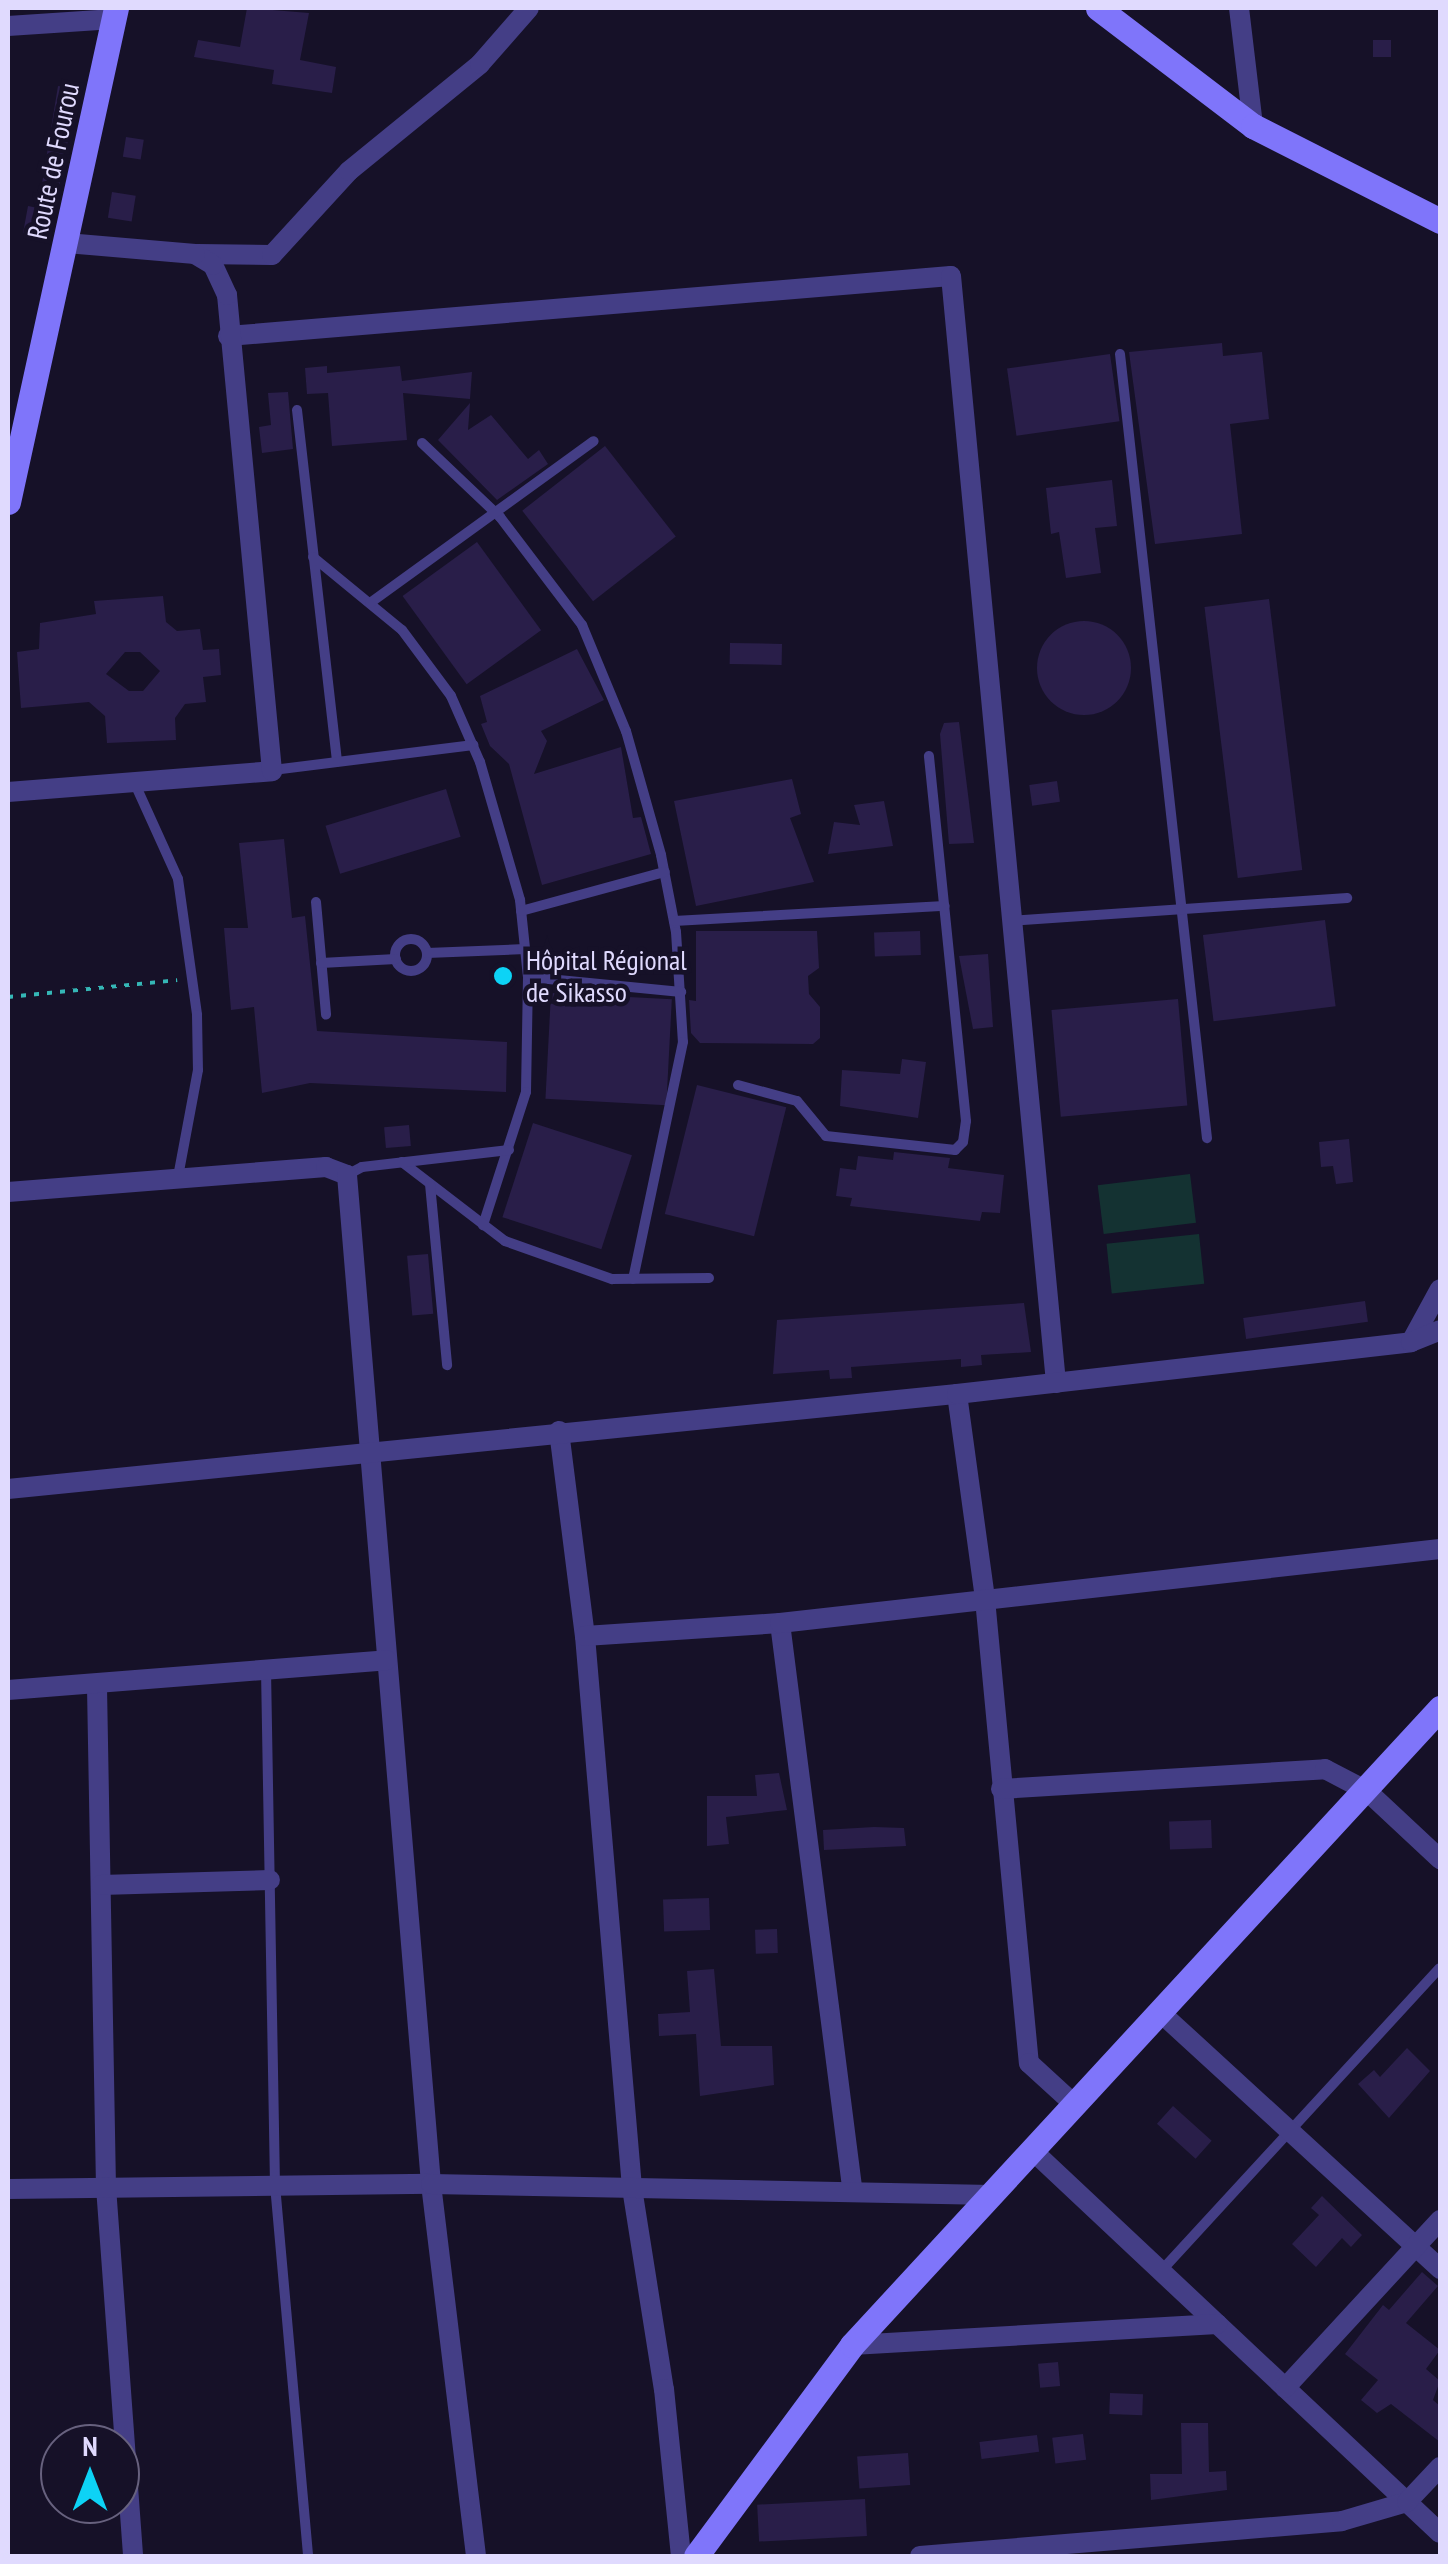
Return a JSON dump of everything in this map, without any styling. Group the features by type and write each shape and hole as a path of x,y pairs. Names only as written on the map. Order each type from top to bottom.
{"street":[{"path":"66,242 195,254 272,255 349,171 480,64 529,8"},
{"path":"1098,8 1253,126 1440,221"},
{"path":"1239,8 1253,126"},
{"path":"8,26 115,13"},
{"name":"Route de Fourou","path":"8,502 17,418 66,242 115,13"},
{"path":"8,792 272,770 227,294 213,265 195,254"},
{"path":"228,336 952,276 1008,921 1056,1382"},
{"path":"8,1192 326,1167 347,1175 431,2184 476,2556"},
{"path":"1411,1342 1440,1289"},
{"path":"8,1488 958,1394 1411,1342 1440,1330"},
{"path":"958,1394 986,1599 1029,2063 1075,2105"},
{"path":"559,1431 585,1636 632,2188 664,2389 681,2556"},
{"path":"585,1636 780,1622 1440,1549"},
{"path":"780,1622 852,2187"},
{"path":"8,1690 98,1687 387,1660"},
{"path":"98,1687 106,2187 134,2556"},
{"path":"696,2556 852,2345 1440,1708"},
{"path":"1001,1789 1325,1768 1367,1790 1440,1859"},
{"path":"100,1885 270,1880"},
{"path":"1161,2012 1440,2269"},
{"path":"1033,2151 1440,2533"},
{"path":"8,2189 431,2184 852,2187 992,2195"},
{"path":"1285,2388 1440,2220"},
{"path":"852,2345 1217,2324"},
{"path":"920,2556 1342,2521 1408,2502 1440,2467"}],"lane":[{"path":"1120,354 1207,1138"},
{"path":"297,410 337,762"},
{"path":"370,604 594,441"},
{"path":"422,443 496,513 582,625 626,731 665,872 674,921 684,1042 674,1110 633,1279"},
{"path":"314,557 402,630 451,696 473,745 521,911 528,977 526,1092 483,1225"},
{"path":"272,770 473,745"},
{"path":"738,1085 797,1101 826,1136 955,1150 966,1122 930,756"},
{"path":"134,783 178,879 190,978 198,1070 178,1177"},
{"path":"521,911 665,872"},
{"path":"1008,921 1347,898"},
{"path":"316,902 326,1015"},
{"path":"674,921 945,906"},
{"path":"396,959 407,939 418,940 427,953"},
{"path":"427,953 525,948"},
{"path":"321,963 396,959 416,970 427,953"},
{"path":"528,977 681,992"},
{"path":"347,1175 402,1162 509,1150"},
{"path":"402,1162 505,1241 612,1279 709,1278"},
{"path":"430,1184 447,1365"},
{"path":"266,1669 275,2185 308,2556"},
{"path":"1162,2270 1440,1968"}],"path":[{"path":"8,997 190,978"}],"green space":[{"path":"1190,1174 1196,1223 1104,1234 1098,1185"},
{"path":"1199,1234 1204,1284 1112,1293 1107,1244"}],"building":[{"path":"247,8 309,13 300,60 336,67 332,93 272,84 274,70 194,57 198,40 240,47"},
{"path":"1373,40 1391,40 1391,57 1373,57"},
{"path":"58,86 78,89 49,238 23,233 28,206 38,208"},
{"path":"126,137 144,140 141,160 123,157"},
{"path":"112,192 136,196 132,221 108,218"},
{"path":"1222,343 1223,356 1262,352 1269,419 1230,424 1242,534 1155,544 1129,352"},
{"path":"1110,354 1119,421 1016,436 1007,368"},
{"path":"327,366 327,373 400,366 402,381 472,372 470,399 403,393 407,440 332,446 328,393 307,394 305,368"},
{"path":"288,392 293,449 262,453 259,427 271,425 268,393"},
{"path":"470,403 468,430 491,415 528,459 539,450 548,464 497,500 438,440"},
{"path":"605,446 676,537 593,601 522,511"},
{"path":"1112,480 1117,526 1095,528 1101,573 1066,578 1059,532 1051,534 1046,488"},
{"path":"477,542 541,630 467,684 403,596"},
{"path":"163,596 166,622 177,631 200,629 203,650 219,649 221,675 203,677 206,702 185,704 175,718 176,740 107,743 105,716 89,702 21,708 17,652 39,649 40,623 96,614 94,601","holes":["125,652 140,652 160,671 143,691 129,691 106,674"]},
{"path":"1269,599 1302,870 1238,878 1204,607"},
{"path":"1075,621 1093,621 1118,634 1128,650 1128,686 1118,702 1093,715 1075,715 1050,702 1037,677 1037,659 1050,634"},
{"path":"730,643 782,644 782,665 730,664"},
{"path":"577,649 604,700 541,731 547,741 534,774 621,747 633,818 641,817 651,854 542,885 509,764 490,746 481,724 487,722 480,696"},
{"path":"959,722 974,843 949,844 940,734 944,723"},
{"path":"792,779 801,814 790,818 814,882 696,906 674,801"},
{"path":"1057,781 1060,802 1032,806 1029,785"},
{"path":"446,789 461,837 340,874 326,826"},
{"path":"884,801 893,846 828,854 834,822 860,825 854,805"},
{"path":"284,839 292,918 305,916 317,1031 507,1042 506,1092 310,1083 262,1093 254,1007 231,1010 224,928 248,928 239,843"},
{"path":"1325,920 1336,1006 1214,1021 1203,935"},
{"path":"696,931 817,931 819,968 808,976 809,994 820,1007 820,1038 813,1044 700,1043 691,1033 689,1000 696,1001"},
{"path":"920,931 921,955 875,957 874,933"},
{"path":"988,954 993,1027 973,1029 959,956"},
{"path":"551,993 672,999 666,1105 545,1099"},
{"path":"1178,999 1187,1106 1061,1117 1051,1010"},
{"path":"902,1059 926,1062 918,1118 840,1106 842,1070 900,1074"},
{"path":"697,1085 786,1107 754,1236 665,1214"},
{"path":"533,1123 632,1155 601,1249 502,1217"},
{"path":"409,1125 411,1146 386,1148 384,1127"},
{"path":"1349,1139 1353,1182 1336,1184 1333,1166 1321,1167 1319,1142"},
{"path":"894,1152 950,1158 948,1168 1004,1175 1000,1213 982,1212 980,1221 850,1206 852,1198 836,1196 840,1168 856,1170 858,1156 893,1160"},
{"path":"428,1254 433,1314 412,1316 407,1256"},
{"path":"1365,1301 1368,1322 1246,1339 1243,1318"},
{"path":"1024,1303 1031,1352 981,1355 982,1365 961,1367 961,1359 851,1367 852,1378 830,1379 829,1370 773,1374 777,1320"},
{"path":"779,1773 787,1810 726,1817 729,1844 707,1846 707,1796 757,1796 755,1775"},
{"path":"1211,1820 1212,1848 1170,1849 1169,1821"},
{"path":"904,1828 906,1846 824,1850 823,1830"},
{"path":"709,1898 710,1930 664,1932 663,1900"},
{"path":"777,1929 778,1953 756,1954 755,1930"},
{"path":"714,1969 721,2046 772,2046 774,2085 700,2096 696,2034 659,2036 658,2014 690,2012 687,1971"},
{"path":"1407,2048 1430,2071 1389,2118 1358,2084 1374,2070 1380,2077"},
{"path":"1173,2106 1212,2141 1196,2159 1157,2124"},
{"path":"1322,2196 1362,2235 1351,2247 1342,2238 1316,2267 1292,2244 1319,2215 1311,2208"},
{"path":"1422,2272 1438,2286 1406,2323 1440,2350 1426,2369 1440,2381 1433,2400 1440,2406 1440,2442 1391,2404 1377,2413 1361,2400 1378,2380 1345,2354 1383,2305 1389,2310"},
{"path":"1058,2362 1060,2386 1040,2388 1038,2364"},
{"path":"1110,2393 1143,2394 1142,2415 1109,2414"},
{"path":"1181,2423 1208,2423 1209,2472 1226,2471 1227,2490 1151,2500 1150,2474 1182,2474"},
{"path":"1083,2434 1086,2460 1055,2464 1052,2438"},
{"path":"1037,2435 1039,2452 982,2459 979,2442"},
{"path":"908,2453 910,2485 859,2488 857,2457"},
{"path":"865,2499 867,2536 759,2542 757,2505"}],"place":[{"name":"Hôpital Régional de Sikasso","path":"503,976"}]}
